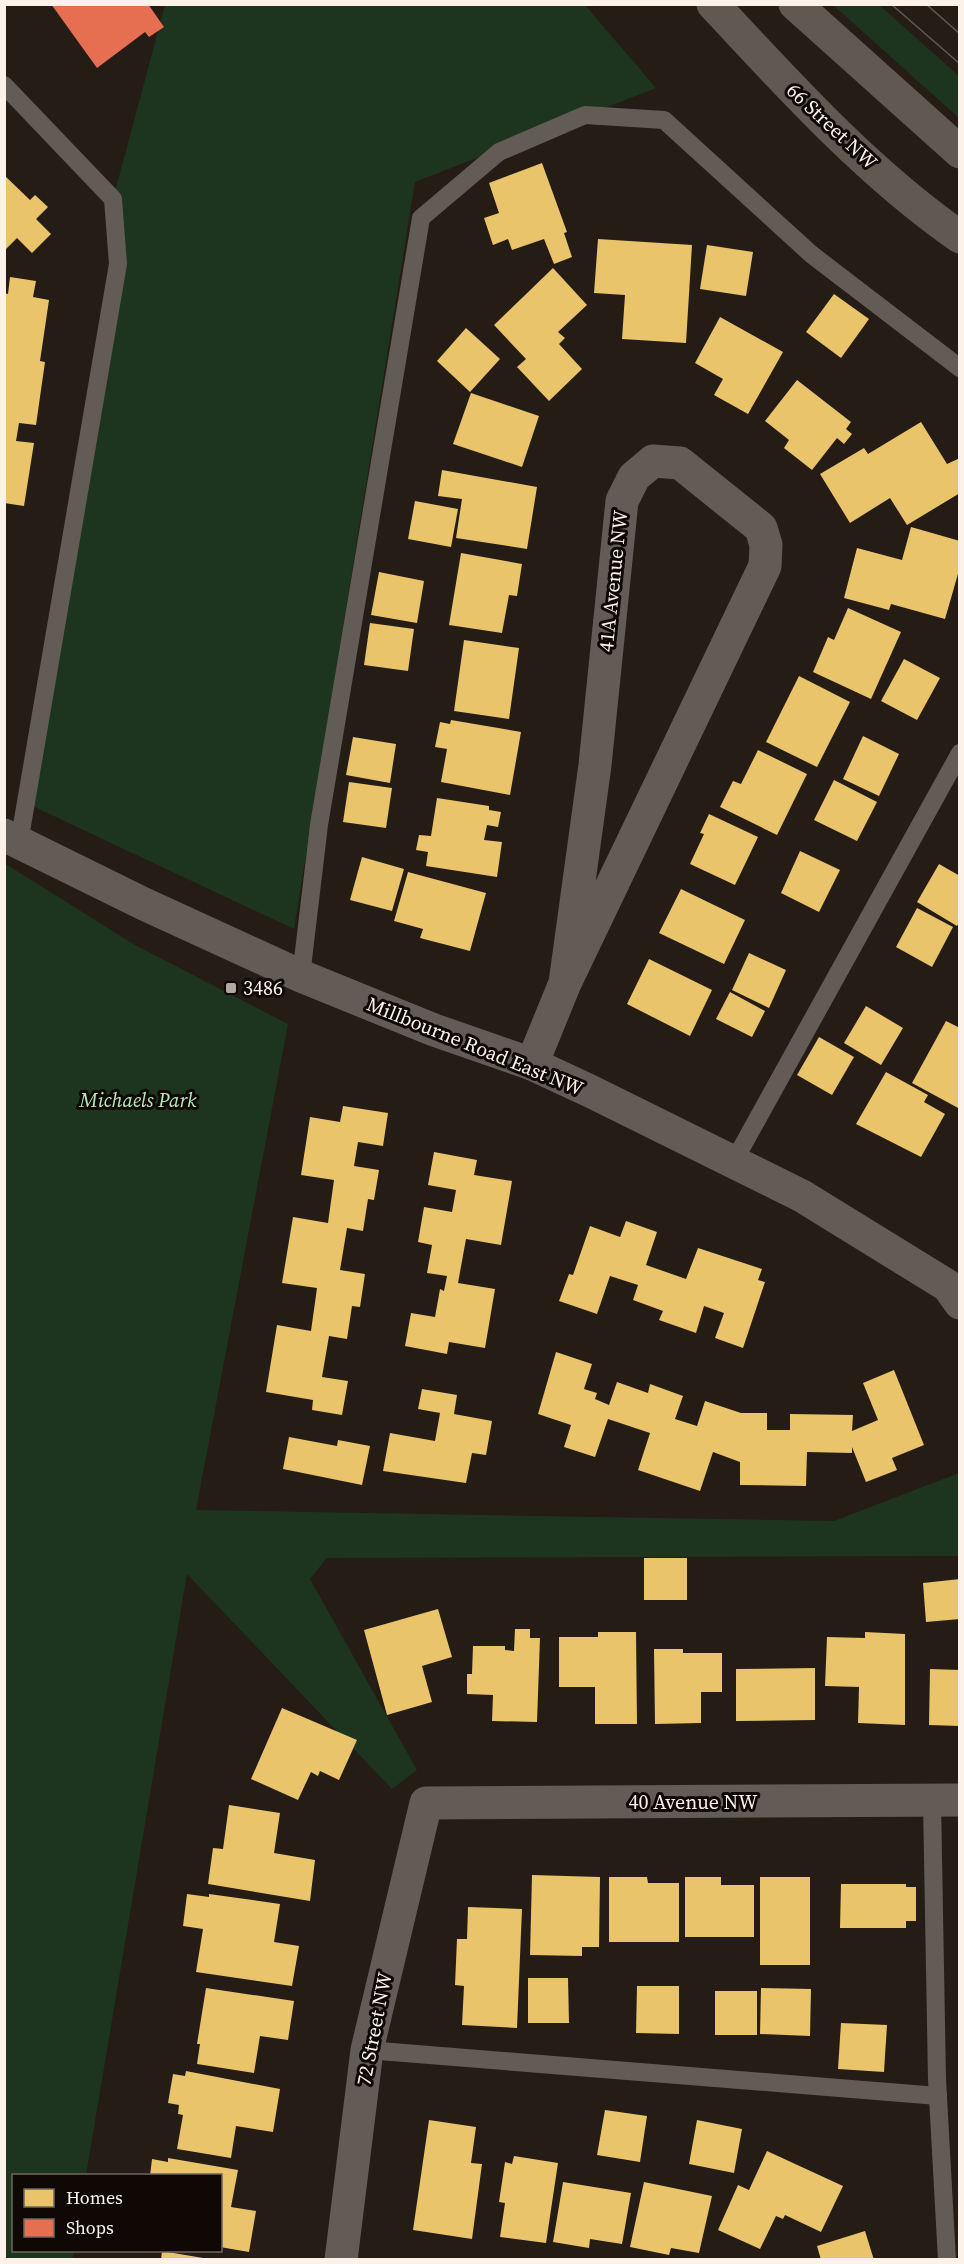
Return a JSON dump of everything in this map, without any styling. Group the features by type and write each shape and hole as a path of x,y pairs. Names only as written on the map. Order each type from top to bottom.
{"main road":[{"name":"66 Street NW","path":"713,4 801,99 927,215 960,237"},
{"path":"795,4 960,152"}],"street":[{"name":"41A Avenue NW","path":"532,1064 565,983 765,566 766,545 761,528 680,463 653,461 634,477 622,501 595,765 565,983"},
{"name":"Millbourne Road East NW","path":"12,839 301,976 434,1030 532,1064 802,1196 956,1287"},
{"name":"40 Avenue NW","path":"426,1803 946,1800"},
{"name":"72 Street NW","path":"341,2259 367,2050 426,1803"}],"lane":[{"path":"4,86 113,199 118,264 12,839"},
{"path":"301,976 319,825 421,218 499,152 585,115 664,120 811,254 960,368"},
{"path":"734,1163 960,753"},
{"path":"946,1800 938,2096 947,2259"},
{"path":"367,2050 938,2096"}],"green space":[{"path":"165,5 585,5 656,88 415,182 294,929 26,803 118,264 113,199"},
{"path":"833,5 879,5 959,76 959,118"},
{"name":"Michaels Park","path":"4,863 135,945 288,1024 196,1510 834,1521 959,1473 959,1556 327,1558 310,1579 417,1770 392,1789 187,1574 86,2174 12,2174 12,2252 74,2252 72,2260 4,2259"}],"building: Homes":[{"path":"542,163 567,232 564,233 572,257 554,264 544,239 512,250 508,239 493,245 484,218 499,213 489,183"},
{"path":"4,175 30,200 35,195 48,207 36,219 51,234 32,253 17,238 4,251"},
{"path":"598,239 692,245 686,343 622,339 625,295 594,293"},
{"path":"707,245 753,252 746,296 700,289"},
{"path":"553,268 587,305 558,332 565,338 559,344 582,369 549,401 517,367 526,359 494,325"},
{"path":"10,277 36,281 33,297 49,300 40,361 45,362 36,425 19,423 16,441 34,443 24,506 4,503 4,293 8,294"},
{"path":"834,294 869,319 841,358 806,332"},
{"path":"720,317 783,352 748,414 714,395 723,379 695,363"},
{"path":"466,328 500,359 470,392 437,361"},
{"path":"797,380 851,422 846,429 852,434 844,444 837,438 812,470 784,448 789,440 765,421"},
{"path":"471,393 539,416 522,467 453,444"},
{"path":"921,422 947,464 960,458 960,493 907,525 890,498 850,523 820,474 864,448 868,454"},
{"path":"442,470 537,487 527,549 456,538 462,499 438,496"},
{"path":"415,501 458,509 451,547 408,539"},
{"path":"911,527 960,541 960,567 945,619 891,604 889,610 844,598 857,548 902,560"},
{"path":"461,553 522,564 517,596 509,595 502,633 449,625"},
{"path":"379,572 424,581 417,623 371,615"},
{"path":"848,608 901,632 871,699 813,672 828,637 834,640"},
{"path":"370,623 414,629 408,671 364,665"},
{"path":"464,640 519,648 509,719 454,711"},
{"path":"904,659 940,678 917,720 881,701"},
{"path":"799,676 850,702 817,767 766,742"},
{"path":"451,720 521,732 510,795 441,782 447,749 435,747 440,722 450,724"},
{"path":"863,736 899,754 879,796 843,779"},
{"path":"353,737 396,744 390,783 346,775"},
{"path":"758,750 807,774 777,835 720,807 733,781 741,784"},
{"path":"834,780 877,802 857,841 814,820"},
{"path":"349,782 392,788 386,828 343,822"},
{"path":"437,798 489,806 489,810 501,812 498,827 487,825 484,840 502,842 497,877 426,866 428,852 416,850 419,835 431,836"},
{"path":"709,814 758,837 735,885 690,864 704,834 700,833"},
{"path":"800,851 840,870 819,912 781,893"},
{"path":"362,857 404,869 392,911 350,900"},
{"path":"939,864 960,876 960,921 957,926 917,902"},
{"path":"408,872 486,893 470,951 420,938 423,929 394,921"},
{"path":"681,889 745,920 724,964 659,933"},
{"path":"917,908 953,927 932,967 896,947"},
{"path":"749,953 786,970 769,1008 732,990"},
{"path":"649,959 712,990 690,1036 627,1004"},
{"path":"730,992 765,1011 752,1037 716,1019"},
{"path":"866,1006 903,1028 881,1065 844,1043"},
{"path":"946,1021 960,1028 960,1109 912,1083"},
{"path":"819,1037 854,1057 832,1095 797,1075"},
{"path":"886,1072 928,1095 924,1102 945,1114 921,1157 856,1124"},
{"path":"343,1106 388,1113 383,1146 358,1142 354,1166 379,1170 374,1200 368,1199 363,1231 347,1228 340,1270 365,1274 360,1307 352,1306 347,1339 329,1336 322,1377 348,1381 342,1415 312,1410 313,1400 266,1392 277,1325 311,1331 317,1288 282,1283 293,1217 328,1223 334,1180 301,1175 310,1117 340,1122"},
{"path":"434,1152 477,1160 474,1175 512,1181 501,1245 466,1239 458,1283 495,1289 485,1348 449,1342 447,1354 405,1346 411,1313 435,1317 440,1289 444,1291 447,1276 427,1273 432,1245 418,1242 424,1207 452,1212 456,1190 428,1185"},
{"path":"626,1221 657,1232 646,1265 686,1279 698,1248 762,1269 758,1280 765,1282 743,1348 715,1338 724,1313 704,1306 696,1333 659,1320 663,1311 633,1300 638,1285 610,1276 597,1314 559,1301 569,1274 573,1275 590,1226 620,1237"},
{"path":"556,1352 592,1364 584,1389 597,1393 595,1399 609,1405 617,1382 648,1393 650,1384 683,1396 675,1419 697,1426 705,1401 741,1413 767,1413 767,1430 790,1430 790,1414 853,1415 852,1431 878,1420 863,1383 894,1370 924,1445 892,1458 897,1470 866,1482 852,1447 852,1453 807,1452 806,1486 740,1485 740,1462 713,1452 700,1491 638,1470 650,1433 608,1419 595,1457 564,1447 571,1425 538,1414"},
{"path":"422,1389 457,1395 454,1414 492,1421 486,1455 472,1453 466,1483 383,1471 390,1433 435,1441 440,1413 418,1409"},
{"path":"289,1437 337,1446 338,1440 370,1446 362,1485 283,1469"},
{"path":"644,1558 687,1558 687,1600 644,1600"},
{"path":"960,1579 960,1619 926,1622 923,1583"},
{"path":"438,1609 452,1657 422,1666 432,1702 387,1715 364,1630"},
{"path":"515,1629 530,1629 530,1638 540,1638 537,1722 492,1721 493,1695 467,1694 467,1674 472,1674 473,1646 505,1646 505,1650 514,1651"},
{"path":"598,1632 636,1632 637,1724 595,1724 595,1687 559,1687 559,1637 598,1637"},
{"path":"865,1632 905,1634 905,1725 858,1723 859,1687 825,1686 827,1637 865,1638"},
{"path":"654,1649 683,1649 683,1653 722,1653 722,1692 701,1692 701,1723 655,1724"},
{"path":"815,1668 815,1720 736,1721 736,1669"},
{"path":"930,1669 960,1670 960,1726 929,1725"},
{"path":"282,1708 357,1740 339,1780 320,1771 318,1776 311,1772 298,1800 251,1779"},
{"path":"229,1805 280,1813 274,1853 315,1860 310,1901 208,1884 213,1848 223,1849"},
{"path":"532,1875 600,1877 599,1947 582,1947 582,1956 530,1955"},
{"path":"609,1877 647,1877 648,1883 679,1883 679,1942 609,1942"},
{"path":"685,1877 721,1877 721,1885 754,1885 754,1937 685,1937"},
{"path":"760,1877 810,1877 810,1965 760,1965"},
{"path":"841,1884 906,1884 906,1887 916,1887 916,1921 906,1921 906,1928 840,1928"},
{"path":"187,1894 209,1897 209,1894 280,1904 274,1942 299,1946 292,1986 196,1972 203,1929 183,1926"},
{"path":"468,1907 522,1909 517,2028 462,2025 464,1986 455,1985 457,1939 467,1939"},
{"path":"528,1978 568,1978 569,2023 528,2023"},
{"path":"637,1986 679,1986 679,2034 636,2033"},
{"path":"206,1988 294,2001 288,2040 260,2036 254,2073 197,2064 200,2044 197,2044"},
{"path":"761,1988 811,1989 810,2036 760,2034"},
{"path":"715,1991 757,1991 757,2035 715,2035"},
{"path":"841,2023 887,2025 884,2072 838,2069"},
{"path":"186,2071 280,2089 273,2132 236,2126 231,2158 177,2149 183,2115 178,2114 179,2105 168,2103 173,2074 185,2076"},
{"path":"605,2110 647,2116 640,2162 597,2155"},
{"path":"429,2120 476,2127 471,2163 482,2164 472,2239 413,2230"},
{"path":"697,2120 742,2129 734,2173 689,2164"},
{"path":"767,2151 843,2186 821,2232 785,2215 783,2219 776,2216 760,2249 718,2230 738,2185 749,2190"},
{"path":"514,2156 558,2163 546,2243 500,2237 505,2203 499,2202 505,2162 512,2164"},
{"path":"168,2158 238,2170 231,2207 256,2211 249,2252 222,2247 222,2174 150,2174 152,2159 168,2162"},
{"path":"563,2182 631,2193 622,2244 590,2239 589,2248 553,2242"},
{"path":"644,2182 712,2196 699,2253 671,2248 669,2255 630,2247"},
{"path":"865,2231 874,2260 821,2260 817,2246"},
{"path":"162,2252 203,2258 203,2260 161,2260"}],"building: Shops":[{"path":"51,4 148,4 164,27 149,37 145,32 97,68"}],"tram line":[{"path":"891,4 960,64"},
{"path":"926,4 960,34"}],"place":[{"name":"3486","path":"231,988"}]}
